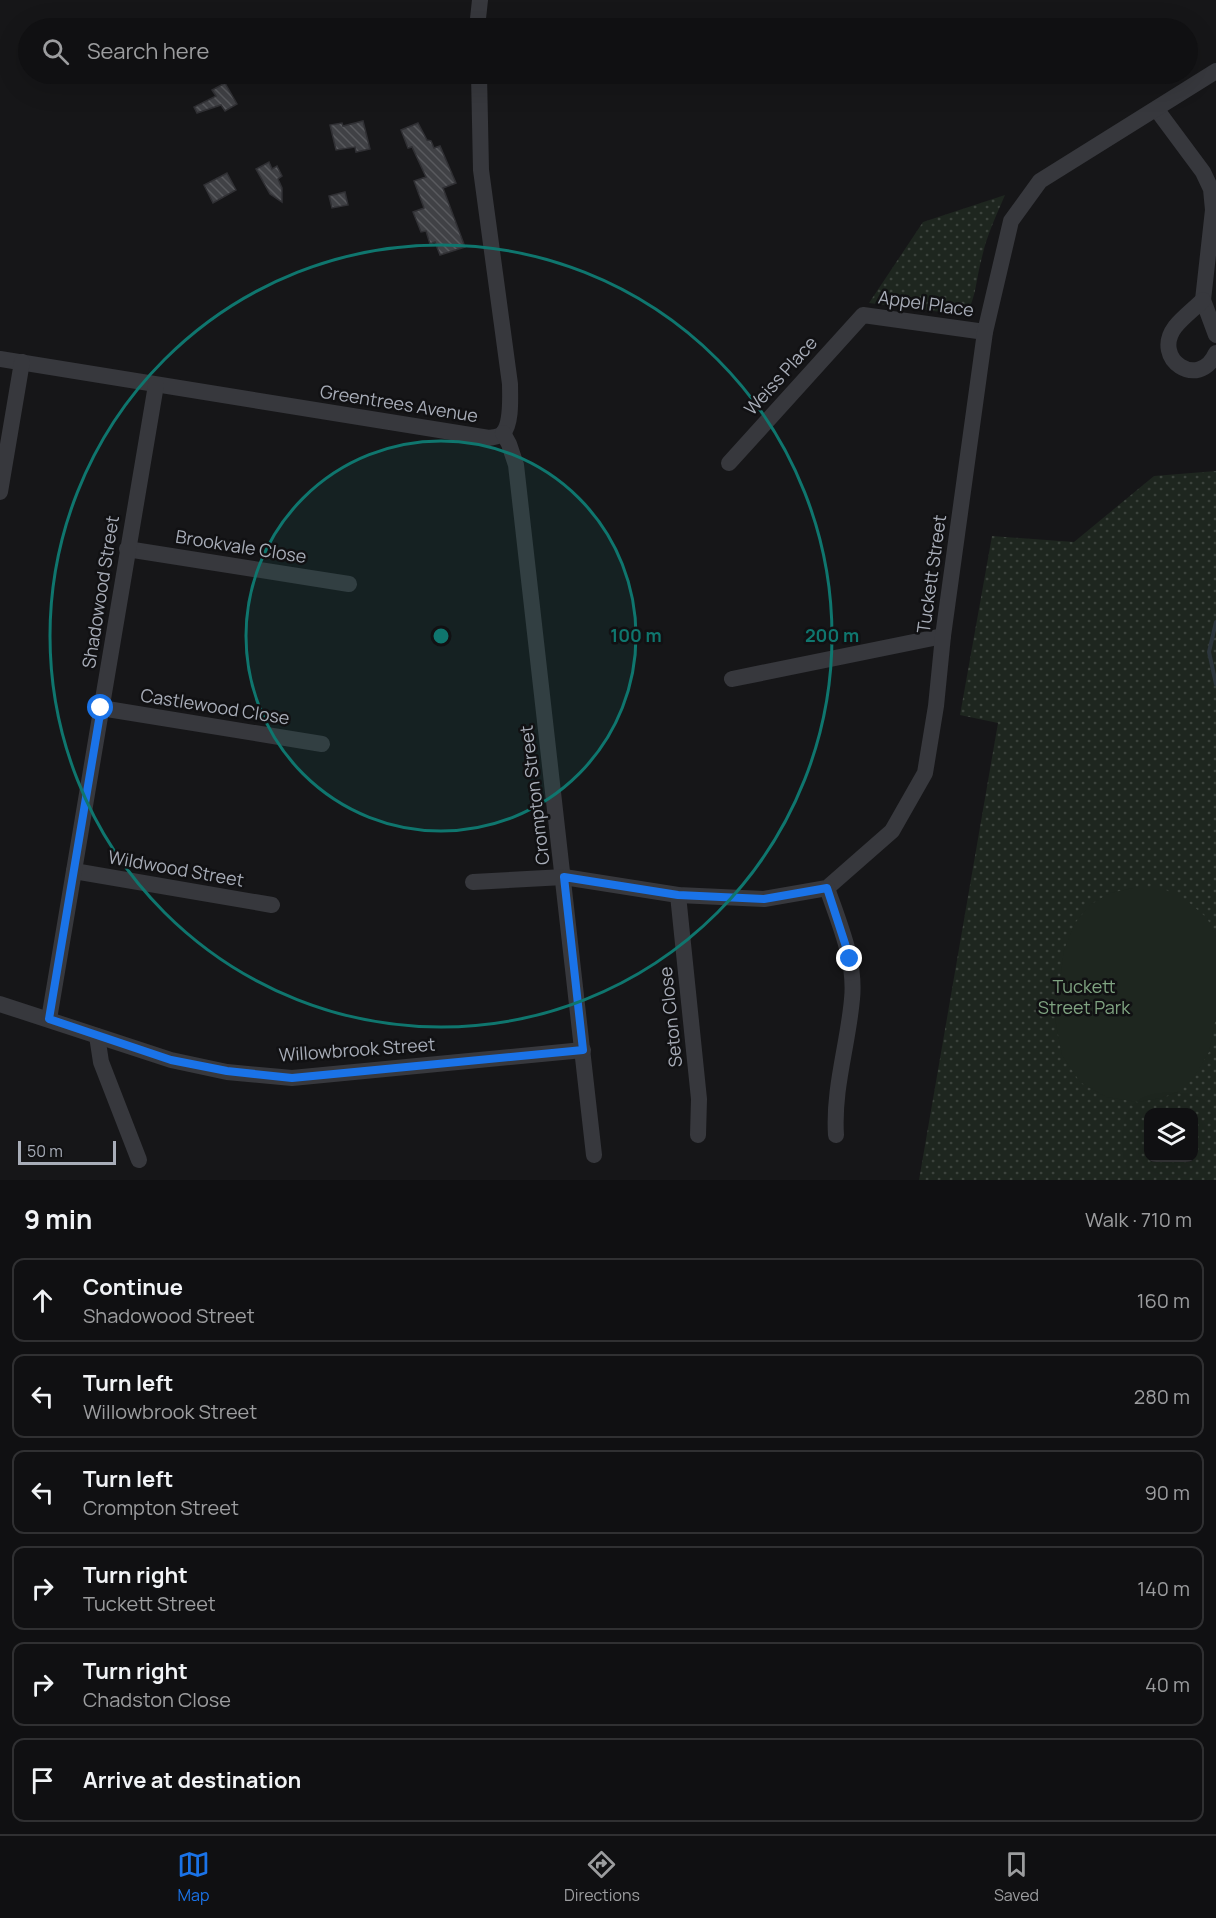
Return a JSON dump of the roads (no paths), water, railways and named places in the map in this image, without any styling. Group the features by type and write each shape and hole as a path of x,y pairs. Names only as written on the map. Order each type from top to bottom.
{"street":[{"path":"478,18 480,0"},
{"name":"Tuckett Street","path":"1198,83 1216,71"},
{"path":"478,84 482,170 510,384 509,417 503,433"},
{"name":"Tuckett Street","path":"827,888 892,831 925,773 936,706 943,636 985,332 1011,221 1040,181 1196,84"},
{"path":"1157,110 1203,172 1211,189 1213,210 1203,300 1216,335"},
{"path":"1203,300 1174,327 1168,341 1170,355 1177,364 1189,370 1201,369 1211,363 1216,353"},
{"name":"Appel Place","path":"862,315 985,332"},
{"name":"Weiss Place","path":"729,463 862,315"},
{"name":"Greentrees Avenue","path":"0,359 489,438 503,433"},
{"path":"0,492 22,362"},
{"name":"Shadowood Street","path":"49,1019 156,385"},
{"name":"Crompton Street","path":"503,433 510,444 516,465 594,1155"},
{"name":"Brookvale Close","path":"127,549 349,584"},
{"path":"732,679 943,636"},
{"name":"Castlewood Close","path":"101,708 322,744"},
{"name":"Wildwood Street","path":"74,871 272,905"},
{"path":"473,882 564,877 678,895 764,899 827,888 850,959 853,997 834,1110 836,1135"},
{"name":"Seton Close","path":"678,895 699,1099 698,1135"},
{"name":"Willowbrook Street","path":"0,1004 171,1060 227,1071 292,1078 583,1050"},
{"path":"96,1036 101,1062 139,1160"}],"waterway":[{"path":"1216,622 1209,652 1216,684"}],"park label":[{"name":"Tuckett Street Park","path":"1084,997"}]}
